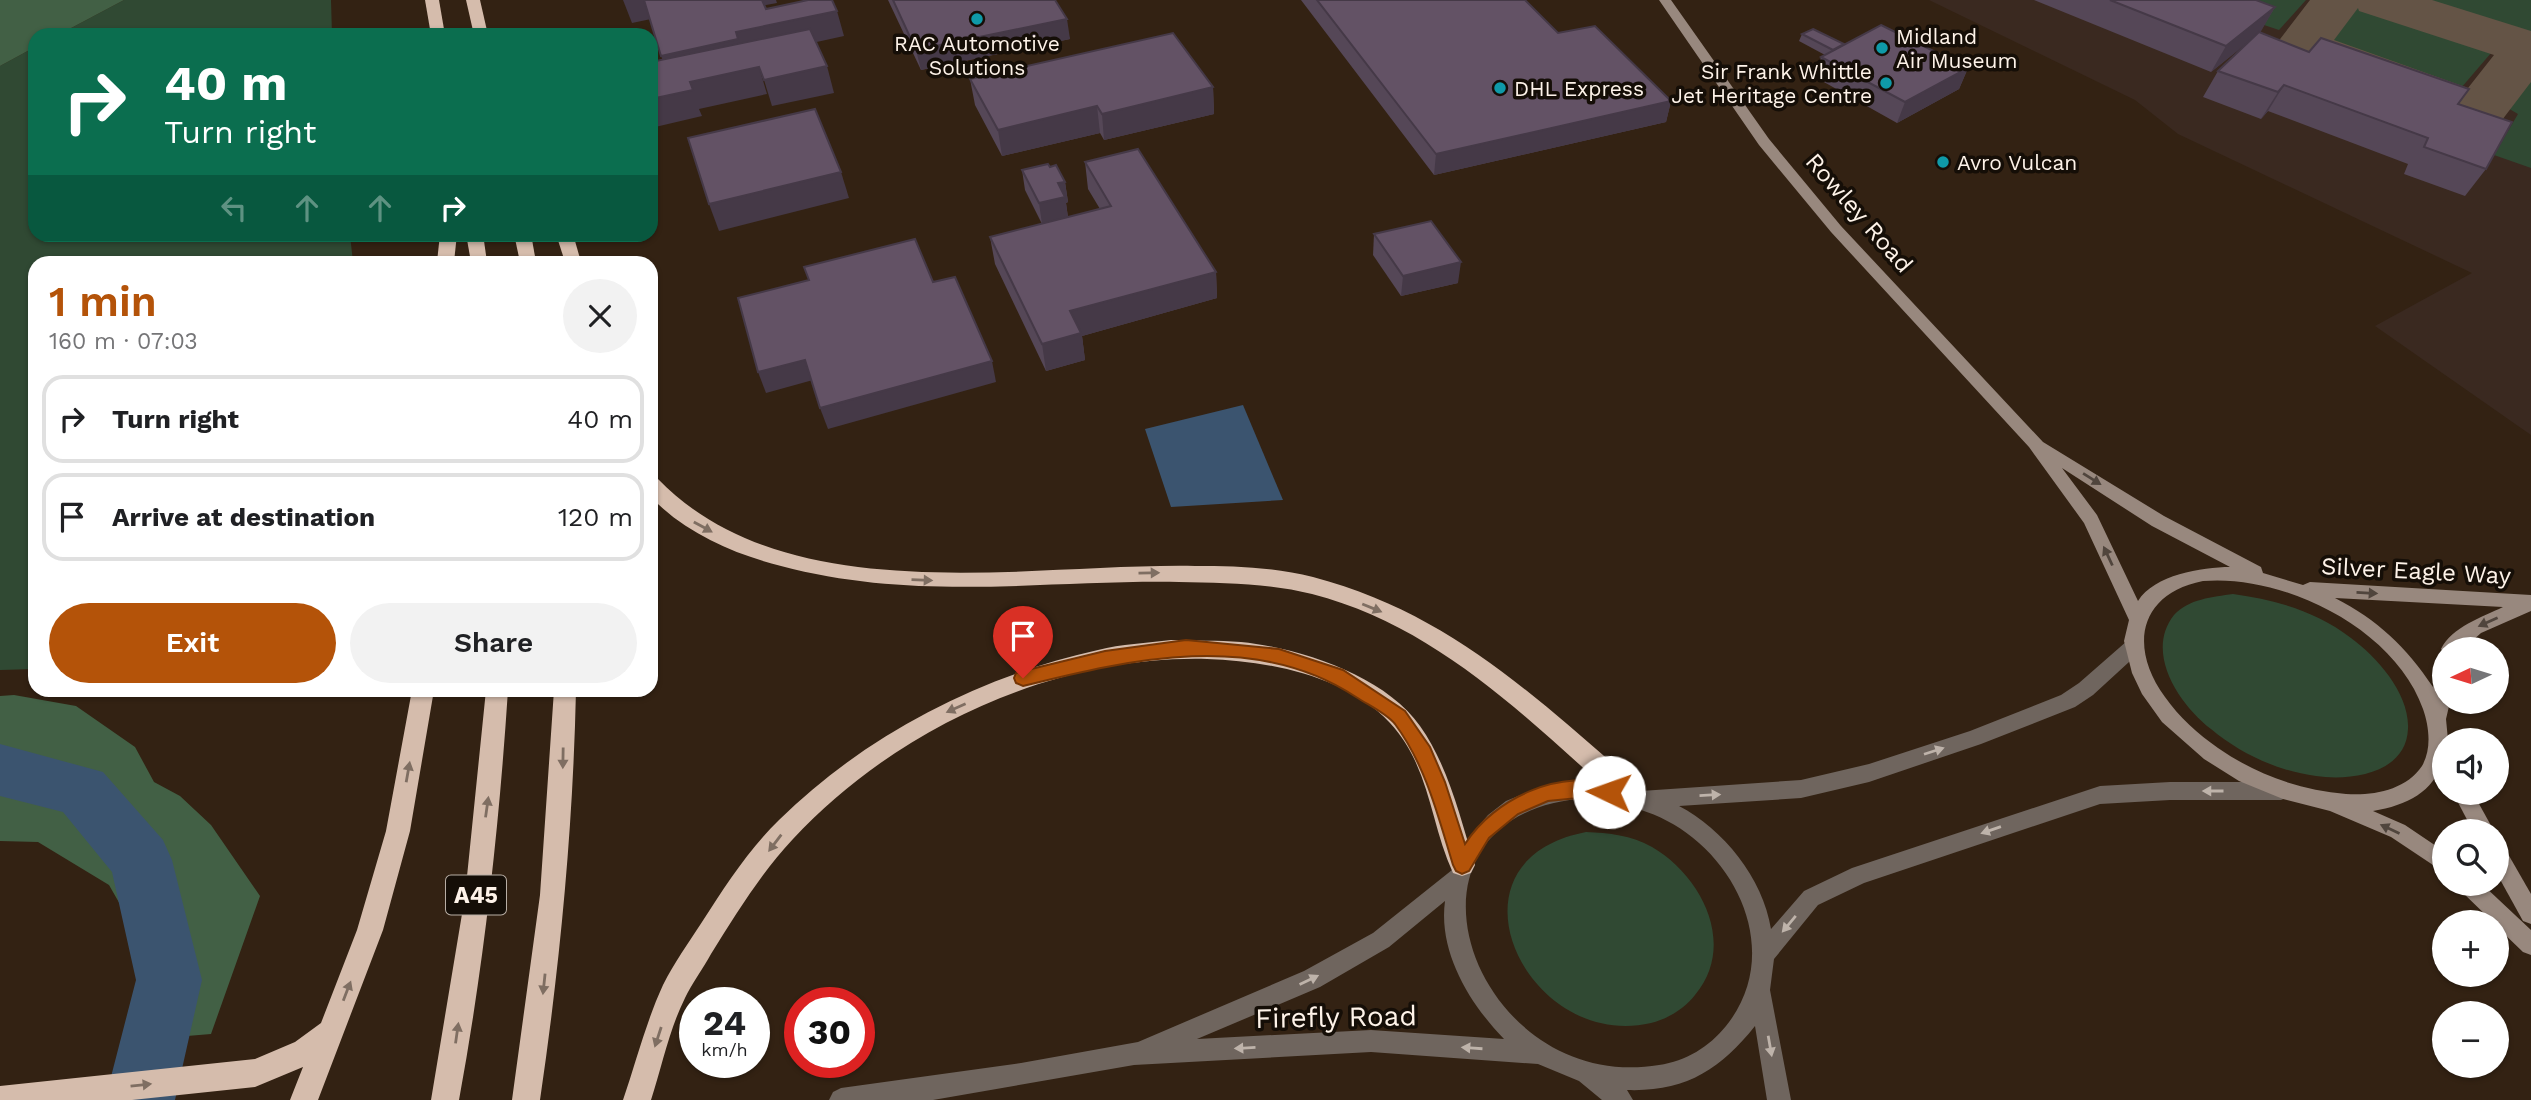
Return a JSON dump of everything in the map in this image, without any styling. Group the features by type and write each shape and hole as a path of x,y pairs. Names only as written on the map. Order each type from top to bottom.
{"highway":[{"path":"432,0 437,28"},
{"path":"474,0 480,28"},
{"path":"658,490 692,520 734,544 801,565 882,579 972,582 1177,573 1257,577 1324,588 1409,623 1473,661 1636,797"},
{"path":"637,1100 673,994 725,909 786,829 851,771 943,713 1023,678 1105,658 1186,647 1279,656 1336,675 1399,716 1417,743 1436,782 1460,871"},
{"path":"304,1100 370,930 398,831 422,697"},
{"name":"A45","path":"445,1100 456,1047 491,783 497,697"},
{"path":"527,1100 544,989 563,772 565,697"},
{"path":"0,1100 255,1073 305,1052 331,1031"}],"street":[{"name":"Rowley Road","path":"1665,0 1764,142 1836,229 2035,443 2091,520 2137,618"},
{"name":"Rowley Road","path":"2035,443 2158,521 2267,579"},
{"path":"2432,855 2398,831 2331,803 2281,791 2243,774 2208,752 2178,727 2156,703 2140,672 2134,646 2137,618 2150,598 2198,575 2231,574 2267,579 2299,589 2339,607 2375,632 2406,661 2423,686 2438,716 2439,728"},
{"name":"Silver Eagle Way","path":"2299,589 2531,603"},
{"name":"Silver Eagle Way","path":"2464,637 2475,628 2531,603"},
{"path":"1621,1100 1584,1072 1540,1053 1504,1025 1476,990 1460,952 1454,914 1460,871 1482,832 1511,808 1547,793 1588,789 1636,797 1801,789 1869,773 1974,738 2068,701 2086,689 2134,646"},
{"path":"2331,803 2372,803 2406,793 2432,770"},
{"path":"1765,953 1811,898 1859,875 2099,795 2171,791 2281,791"},
{"path":"1636,797 1680,817 1713,843 1740,876 1758,913 1765,953 1760,993 1779,1100"},
{"name":"Firefly Road","path":"1134,1054 1312,979 1381,940 1460,871"},
{"path":"2509,875 2531,914"},
{"path":"2480,896 2531,945"},
{"path":"1584,1072 1630,1079 1675,1074 1713,1056 1743,1028 1760,993"},
{"name":"Firefly Road","path":"842,1100 870,1098 1134,1054 1371,1041 1540,1053"}],"shaded area":[{"path":"1929,0 2531,0 2531,435 2375,326 2472,273 2178,134 2135,100"}],"green space":[{"path":"0,0 124,0 71,28 28,28 28,51 0,66"},
{"path":"124,0 331,0 332,28 71,28"},
{"path":"2189,0 2306,0 2279,30"},
{"path":"2414,0 2531,0 2531,37"},
{"path":"2359,1 2497,46 2461,88 2327,42"},
{"path":"28,51 28,242 351,242 352,256 28,256 28,669 0,670 0,66"},
{"path":"2531,74 2531,168 2494,155 2518,114 2506,107"},
{"path":"2233,594 2280,603 2310,614 2338,629 2371,655 2390,678 2404,703 2408,729 2405,744 2398,756 2387,765 2360,775 2330,777 2302,774 2247,754 2199,719 2178,692 2164,661 2166,630 2174,615 2186,605"},
{"path":"14,695 76,706 135,747 154,782 180,796 211,825 260,896 211,1034 175,1037 157,969 109,885 38,842 0,841 0,696"},
{"path":"1586,832 1620,835 1652,847 1686,875 1699,893 1708,913 1713,934 1713,955 1707,975 1691,1000 1664,1019 1651,1023 1606,1024 1567,1009 1536,983 1515,949 1508,913 1515,878 1540,850"}],"water":[{"path":"1243,405 1283,500 1171,507 1145,429"}],"building":[{"path":"644,0 762,0 766,9 808,0 832,0 837,11 736,32 738,39 661,56 658,28 652,28"},
{"name":"RAC Automotive Solutions","path":"893,0 1055,0 1067,19 916,50"},
{"name":"DHL Express","path":"1317,0 1525,0 1558,33 1595,26 1671,101 1436,154"},
{"path":"2110,0 2256,0 2275,7 2226,46"},
{"path":"1881,25 1968,68 1905,102 1821,57"},
{"path":"810,29 827,66 764,80 759,67 690,82 693,90 658,98 658,61"},
{"path":"1813,29 1844,44 1833,50 1802,34"},
{"path":"2259,32 2309,52 2321,38 2469,89 2458,104 2512,122 2486,169 2424,147 2428,138 2284,85 2278,92 2218,71"},
{"path":"1173,33 1213,87 1102,114 1097,106 998,130 970,79"},
{"path":"815,109 841,172 709,204 688,138"},
{"path":"1138,149 1216,272 1070,311 1081,333 1042,344 990,237 1111,206 1085,162"},
{"path":"1048,164 1050,167 1056,165 1065,182 1058,183 1065,197 1039,203 1022,170"},
{"path":"1431,221 1461,262 1403,276 1374,234"},
{"path":"915,239 933,282 955,277 992,361 820,408 805,360 758,372 738,298 809,280 804,267"}],"waterway":[{"path":"0,770 82,791 141,860 169,980 140,1100"}],"taxiway":[{"path":"2337,0 2301,47 2479,112 2528,48"},
{"path":"2378,0 2528,48"}],"place":[{"name":"RAC Automotive Solutions","path":"977,19"},
{"name":"Midland Air Museum","path":"1882,48"},
{"name":"Sir Frank Whittle Jet Heritage Centre","path":"1886,83"},
{"name":"DHL Express","path":"1500,88"},
{"name":"Avro Vulcan","path":"1943,162"}],"route":[{"path":"1023,678 1105,658 1186,647 1221,648 1279,656 1336,675 1399,716 1423,752 1436,782 1462,865 1482,832 1511,808 1547,793 1588,789 1609,792"}]}
